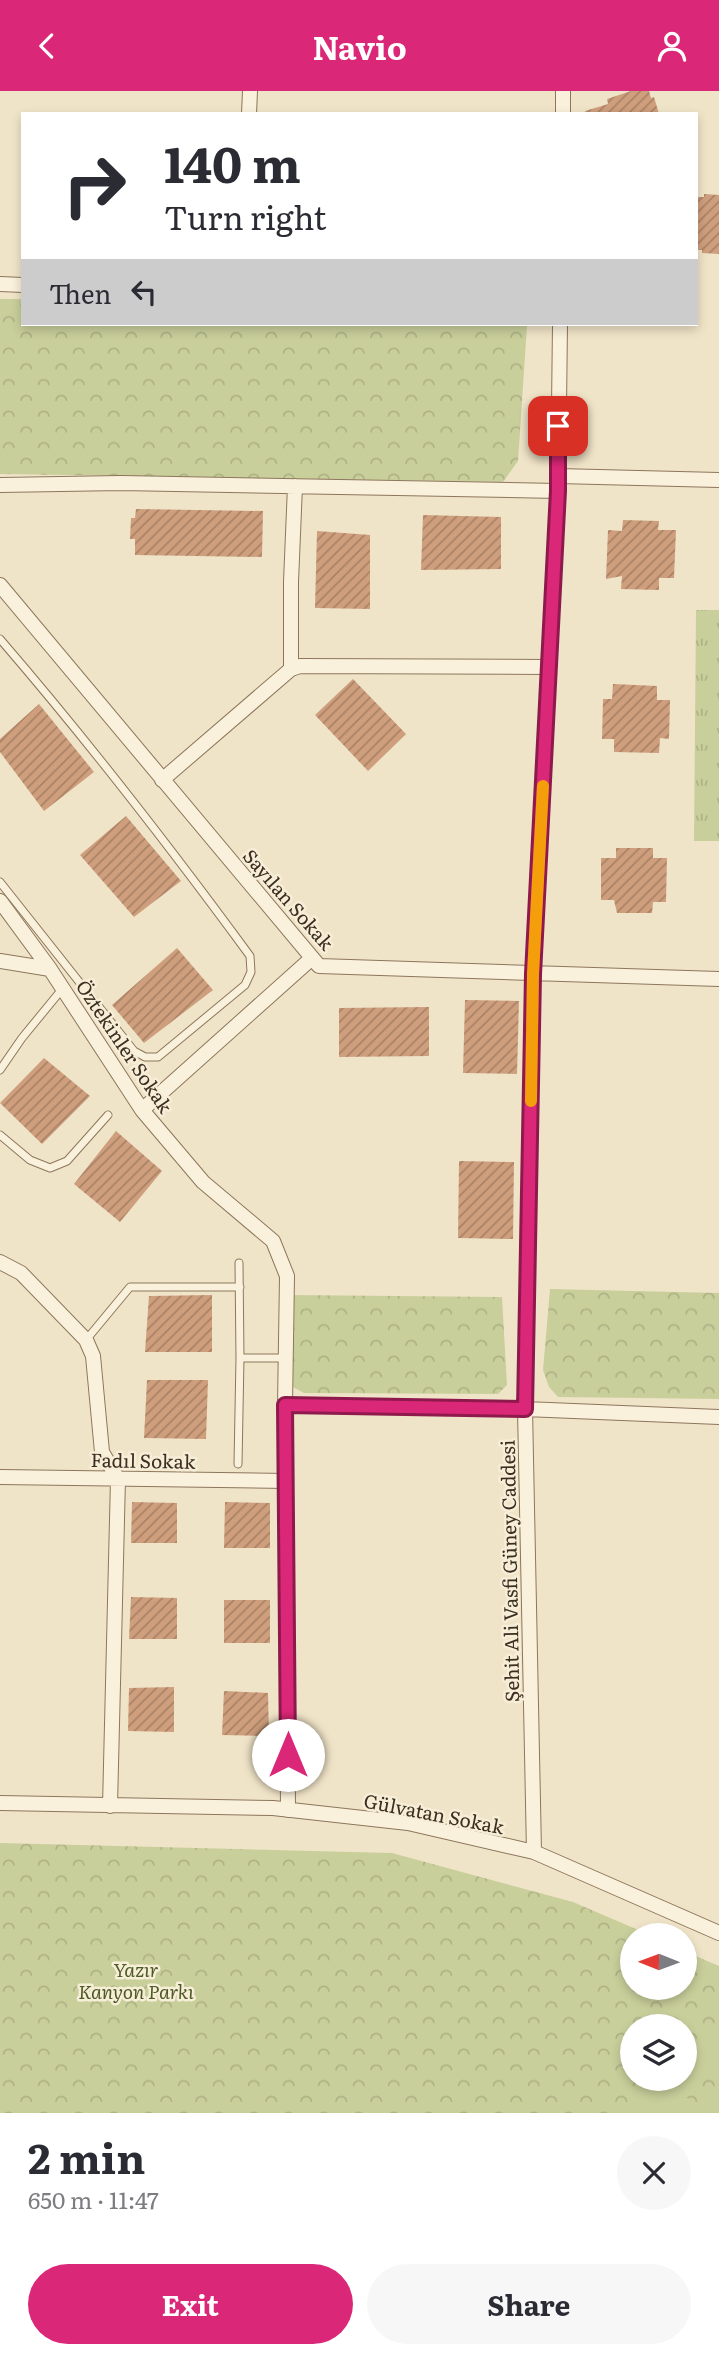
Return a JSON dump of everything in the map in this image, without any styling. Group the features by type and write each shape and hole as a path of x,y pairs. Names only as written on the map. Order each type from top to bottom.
{"street":[{"path":"249,112 250,91"},
{"path":"563,91 563,112"},
{"path":"0,284 21,285"},
{"name":"Şehit Ali Vasfi Güney Caddesi","path":"534,1852 525,1409 533,974 558,484 560,326"},
{"path":"0,485 121,483 295,486 719,480"},
{"path":"291,669 295,486"},
{"name":"Sayılan Sokak","path":"0,585 318,966 719,979"},
{"path":"162,780 291,669 300,666 548,667"},
{"name":"Öztekinler Sokak","path":"0,901 63,988 142,1110 204,1182 273,1241 287,1276 285,1405 288,1810"},
{"path":"142,1110 312,958"},
{"path":"0,961 50,969"},
{"path":"0,1262 21,1273 86,1340 93,1356 102,1452 118,1479 110,1806"},
{"path":"285,1405 525,1409 719,1417"},
{"name":"Fadıl Sokak","path":"0,1477 286,1481"},
{"name":"Gülvatan Sokak","path":"0,1804 288,1810 408,1823 534,1852 719,1933"}],"lane":[{"path":"0,639 65,714 155,828 250,956 251,972 244,985 158,1057 145,1058 134,1051 0,882"},
{"path":"0,1070 63,988"},
{"path":"0,1135 30,1160 50,1168 67,1161 108,1115"},
{"path":"238,1464 239,1263"},
{"path":"86,1340 130,1287 240,1287"},
{"path":"240,1359 286,1358"}],"green space":[{"path":"0,299 21,299 21,326 527,326 518,461 503,482 0,474"},
{"path":"696,610 719,610 719,841 694,841"},
{"path":"550,1289 719,1293 719,1399 558,1397 549,1387 543,1370"},
{"path":"289,1295 502,1297 507,1385 498,1394 304,1393 291,1386"},
{"name":"Yazır Kanyon Parkı","path":"0,1843 392,1853 573,1902 622,1923 620,2000 697,2000 697,1957 719,1966 719,2113 0,2113"},
{"path":"702,2030 719,2038 719,2082 697,2072 697,2041"},
{"path":"636,2091 672,2091 719,2113 626,2113"}],"building":[{"path":"631,91 649,91 651,98 654,97 658,112 585,112 608,104 607,99"},
{"path":"704,194 719,195 719,254 702,253 702,250 698,250 698,197 704,197"},
{"path":"136,509 263,511 262,557 135,555 135,539 130,539 131,518 135,518"},
{"path":"423,515 501,517 501,569 421,570"},
{"path":"623,520 659,521 658,530 676,530 674,578 659,578 659,590 621,589 622,576 606,579 608,530 622,531"},
{"path":"317,531 370,535 370,609 315,608"},
{"path":"353,679 406,734 368,771 315,715"},
{"path":"613,684 657,686 657,700 670,700 669,739 660,738 659,753 614,752 614,739 602,739 603,699 612,699"},
{"path":"39,704 94,772 44,811 0,752 0,739"},
{"path":"126,816 181,881 134,917 80,855"},
{"path":"616,848 653,848 653,858 667,858 666,902 653,902 652,913 617,913 614,900 601,900 601,858 616,858"},
{"path":"177,948 213,990 144,1043 112,1005"},
{"path":"465,1000 519,1001 517,1074 463,1073"},
{"path":"429,1007 429,1056 339,1057 339,1008"},
{"path":"44,1058 90,1096 42,1144 0,1103"},
{"path":"116,1131 162,1171 120,1222 74,1184"},
{"path":"459,1161 514,1162 513,1239 458,1238"},
{"path":"212,1295 212,1352 145,1352 149,1296"},
{"path":"147,1380 208,1380 206,1439 144,1438"},
{"path":"132,1502 177,1503 177,1543 131,1543"},
{"path":"225,1502 270,1503 270,1548 224,1548"},
{"path":"131,1597 177,1598 177,1639 129,1639"},
{"path":"224,1600 270,1600 270,1643 224,1643"},
{"path":"174,1687 174,1732 128,1731 129,1688"},
{"path":"224,1691 268,1693 269,1736 222,1735"}],"slow traffic":[{"path":"531,1101 533,974 543,786"}],"route":[{"path":"288,1755 285,1405 525,1409 533,974 558,491 558,426"}]}
